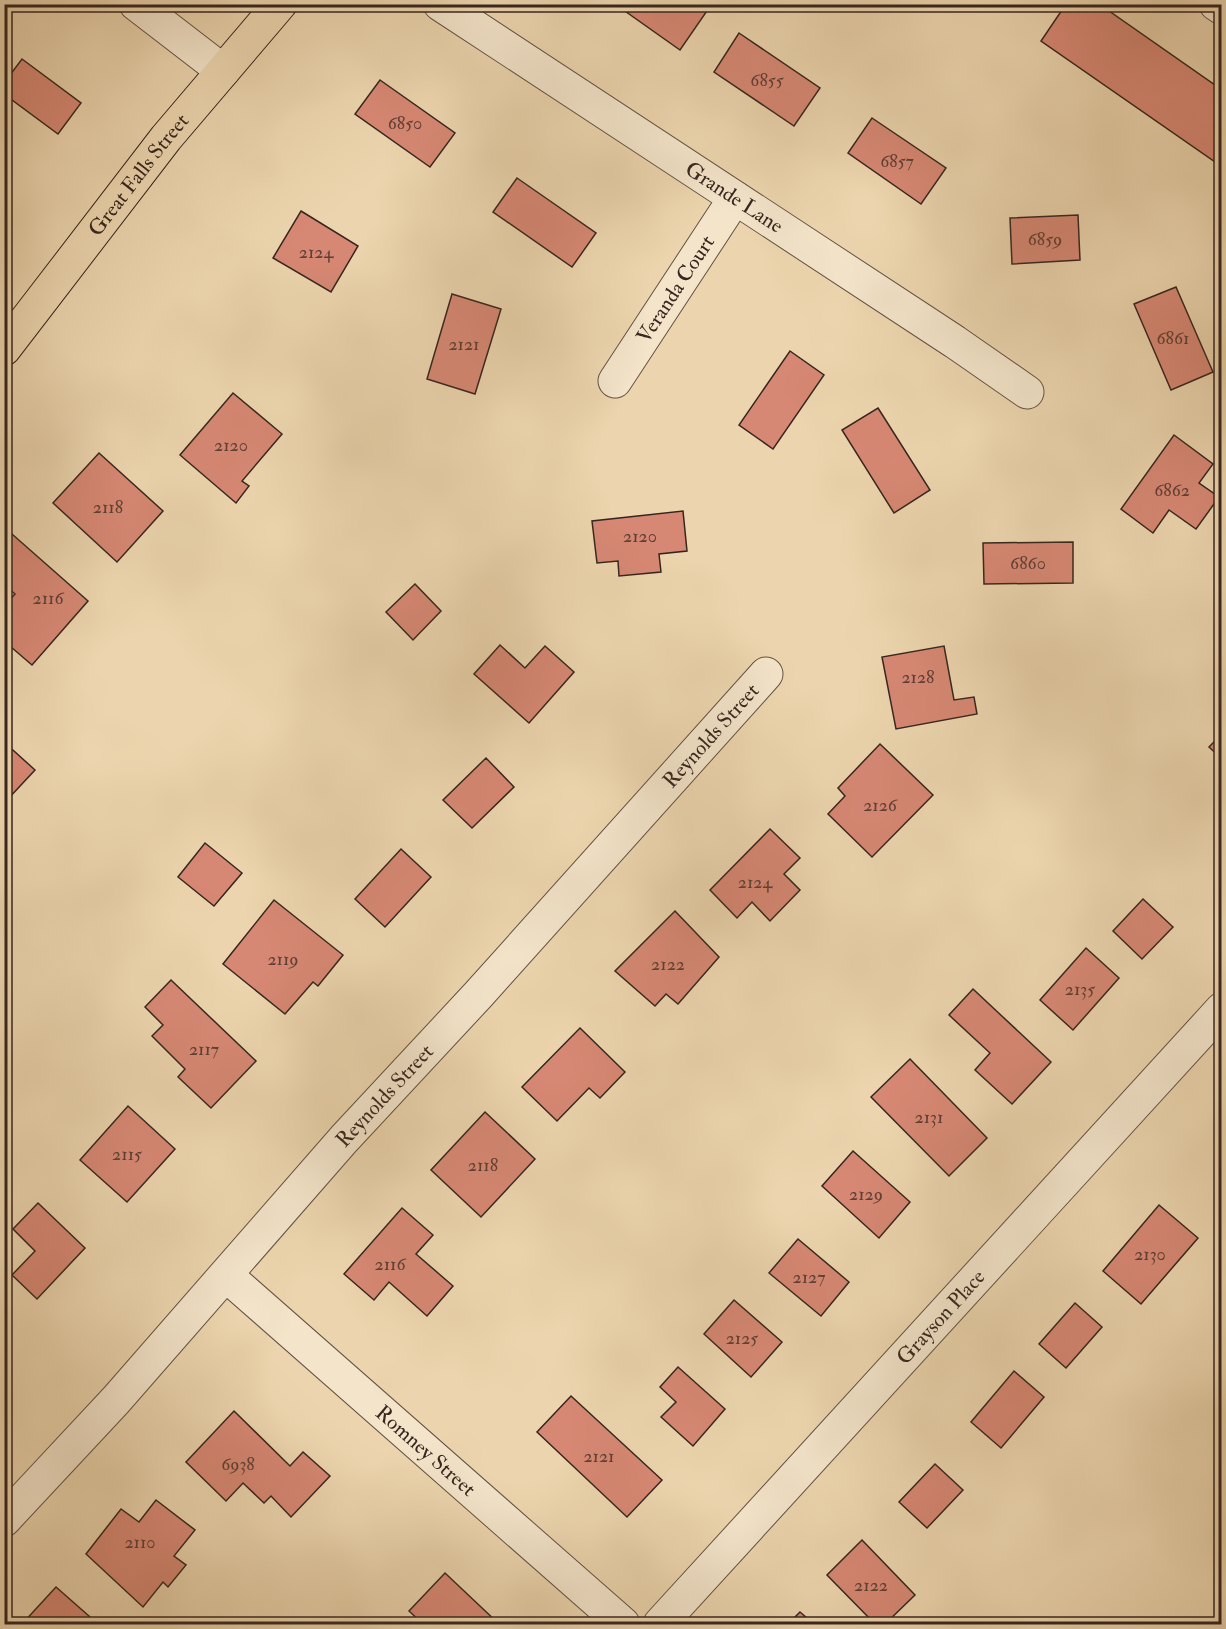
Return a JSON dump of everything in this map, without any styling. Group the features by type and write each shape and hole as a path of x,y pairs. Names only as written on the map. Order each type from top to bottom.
{"main road":[{"name":"Great Falls Street","path":"4,349 166,138 280,4"}],"street":[{"path":"136,4 223,70"},
{"name":"Grande Lane","path":"440,4 955,342 1027,392"},
{"path":"1216,4 1221,8"},
{"name":"Veranda Court","path":"615,381 735,198"},
{"name":"Reynolds Street","path":"4,1520 116,1400 344,1139 478,995 766,674"},
{"name":"Grayson Place","path":"660,1624 1221,1009"},
{"name":"Romney Street","path":"226,1275 623,1624"}],"building":[{"path":"615,4 704,4 709,8 680,50"},
{"path":"1066,4 1099,4 1222,90 1221,166 1041,41"},
{"path":"739,33 820,88 794,126 714,72"},
{"path":"22,59 81,103 58,134 4,94 4,83"},
{"path":"380,80 455,133 430,167 355,114"},
{"path":"872,118 946,168 921,204 848,153"},
{"path":"517,178 596,233 572,267 493,212"},
{"path":"301,211 358,246 331,292 273,258"},
{"path":"1078,215 1080,260 1012,264 1010,218"},
{"path":"1176,287 1213,372 1171,390 1134,304"},
{"path":"452,294 501,309 475,394 427,379"},
{"path":"790,351 824,375 773,449 739,425"},
{"path":"233,393 282,434 242,481 249,486 236,503 180,455"},
{"path":"878,408 930,490 894,513 842,430"},
{"path":"1174,435 1213,464 1199,483 1219,497 1196,529 1169,510 1153,533 1121,509"},
{"path":"99,453 163,511 117,562 53,503"},
{"path":"683,511 687,551 659,554 661,572 619,576 618,561 597,563 592,521"},
{"path":"4,527 88,601 32,665 4,641 4,606 15,594 4,584"},
{"path":"1073,542 1073,583 984,584 983,543"},
{"path":"415,584 441,611 413,640 386,612"},
{"path":"500,645 525,668 545,646 574,672 529,723 474,674"},
{"path":"944,646 954,700 974,697 977,714 896,729 882,657"},
{"path":"1222,734 1222,759 1209,747"},
{"path":"4,742 35,770 7,800 4,798"},
{"path":"880,744 933,795 872,857 828,814 845,796 838,788"},
{"path":"486,758 514,787 472,828 443,800"},
{"path":"770,829 800,858 784,874 800,890 770,921 752,902 737,918 710,890"},
{"path":"205,843 242,873 214,906 178,877"},
{"path":"401,849 431,877 385,927 355,899"},
{"path":"1143,899 1173,927 1142,959 1113,931"},
{"path":"274,900 343,955 318,986 313,982 285,1014 223,964"},
{"path":"675,911 719,957 678,1004 666,994 655,1006 615,971"},
{"path":"1086,948 1119,978 1073,1030 1040,1000"},
{"path":"171,980 256,1061 211,1108 178,1077 185,1069 152,1036 163,1025 145,1007"},
{"path":"973,989 1051,1062 1012,1104 975,1070 990,1053 949,1015"},
{"path":"580,1028 625,1072 600,1098 589,1088 557,1121 522,1087"},
{"path":"910,1059 987,1138 949,1176 871,1097"},
{"path":"128,1106 175,1149 127,1202 80,1160"},
{"path":"485,1112 535,1159 481,1217 431,1170"},
{"path":"853,1151 910,1202 879,1238 822,1186"},
{"path":"38,1203 85,1248 37,1299 12,1275 35,1251 13,1229"},
{"path":"1159,1205 1198,1238 1141,1304 1103,1271"},
{"path":"402,1208 433,1235 416,1254 453,1286 427,1316 389,1282 374,1300 344,1274"},
{"path":"798,1239 849,1282 821,1316 769,1273"},
{"path":"734,1300 782,1342 751,1377 704,1334"},
{"path":"1075,1303 1102,1327 1066,1368 1039,1344"},
{"path":"678,1367 725,1409 693,1446 661,1417 676,1402 660,1387"},
{"path":"1014,1371 1044,1397 1001,1448 971,1422"},
{"path":"571,1396 662,1480 627,1517 537,1432"},
{"path":"234,1411 290,1466 303,1452 330,1476 291,1517 271,1496 264,1503 243,1483 226,1501 186,1462"},
{"path":"935,1464 963,1490 927,1528 899,1502"},
{"path":"156,1500 195,1530 174,1556 186,1565 168,1587 163,1582 143,1607 86,1554 121,1509 139,1522"},
{"path":"862,1540 915,1595 885,1624 875,1624 827,1575"},
{"path":"445,1573 499,1624 423,1624 409,1611"},
{"path":"56,1587 98,1624 22,1624"},
{"path":"800,1612 814,1624 788,1624"}]}
